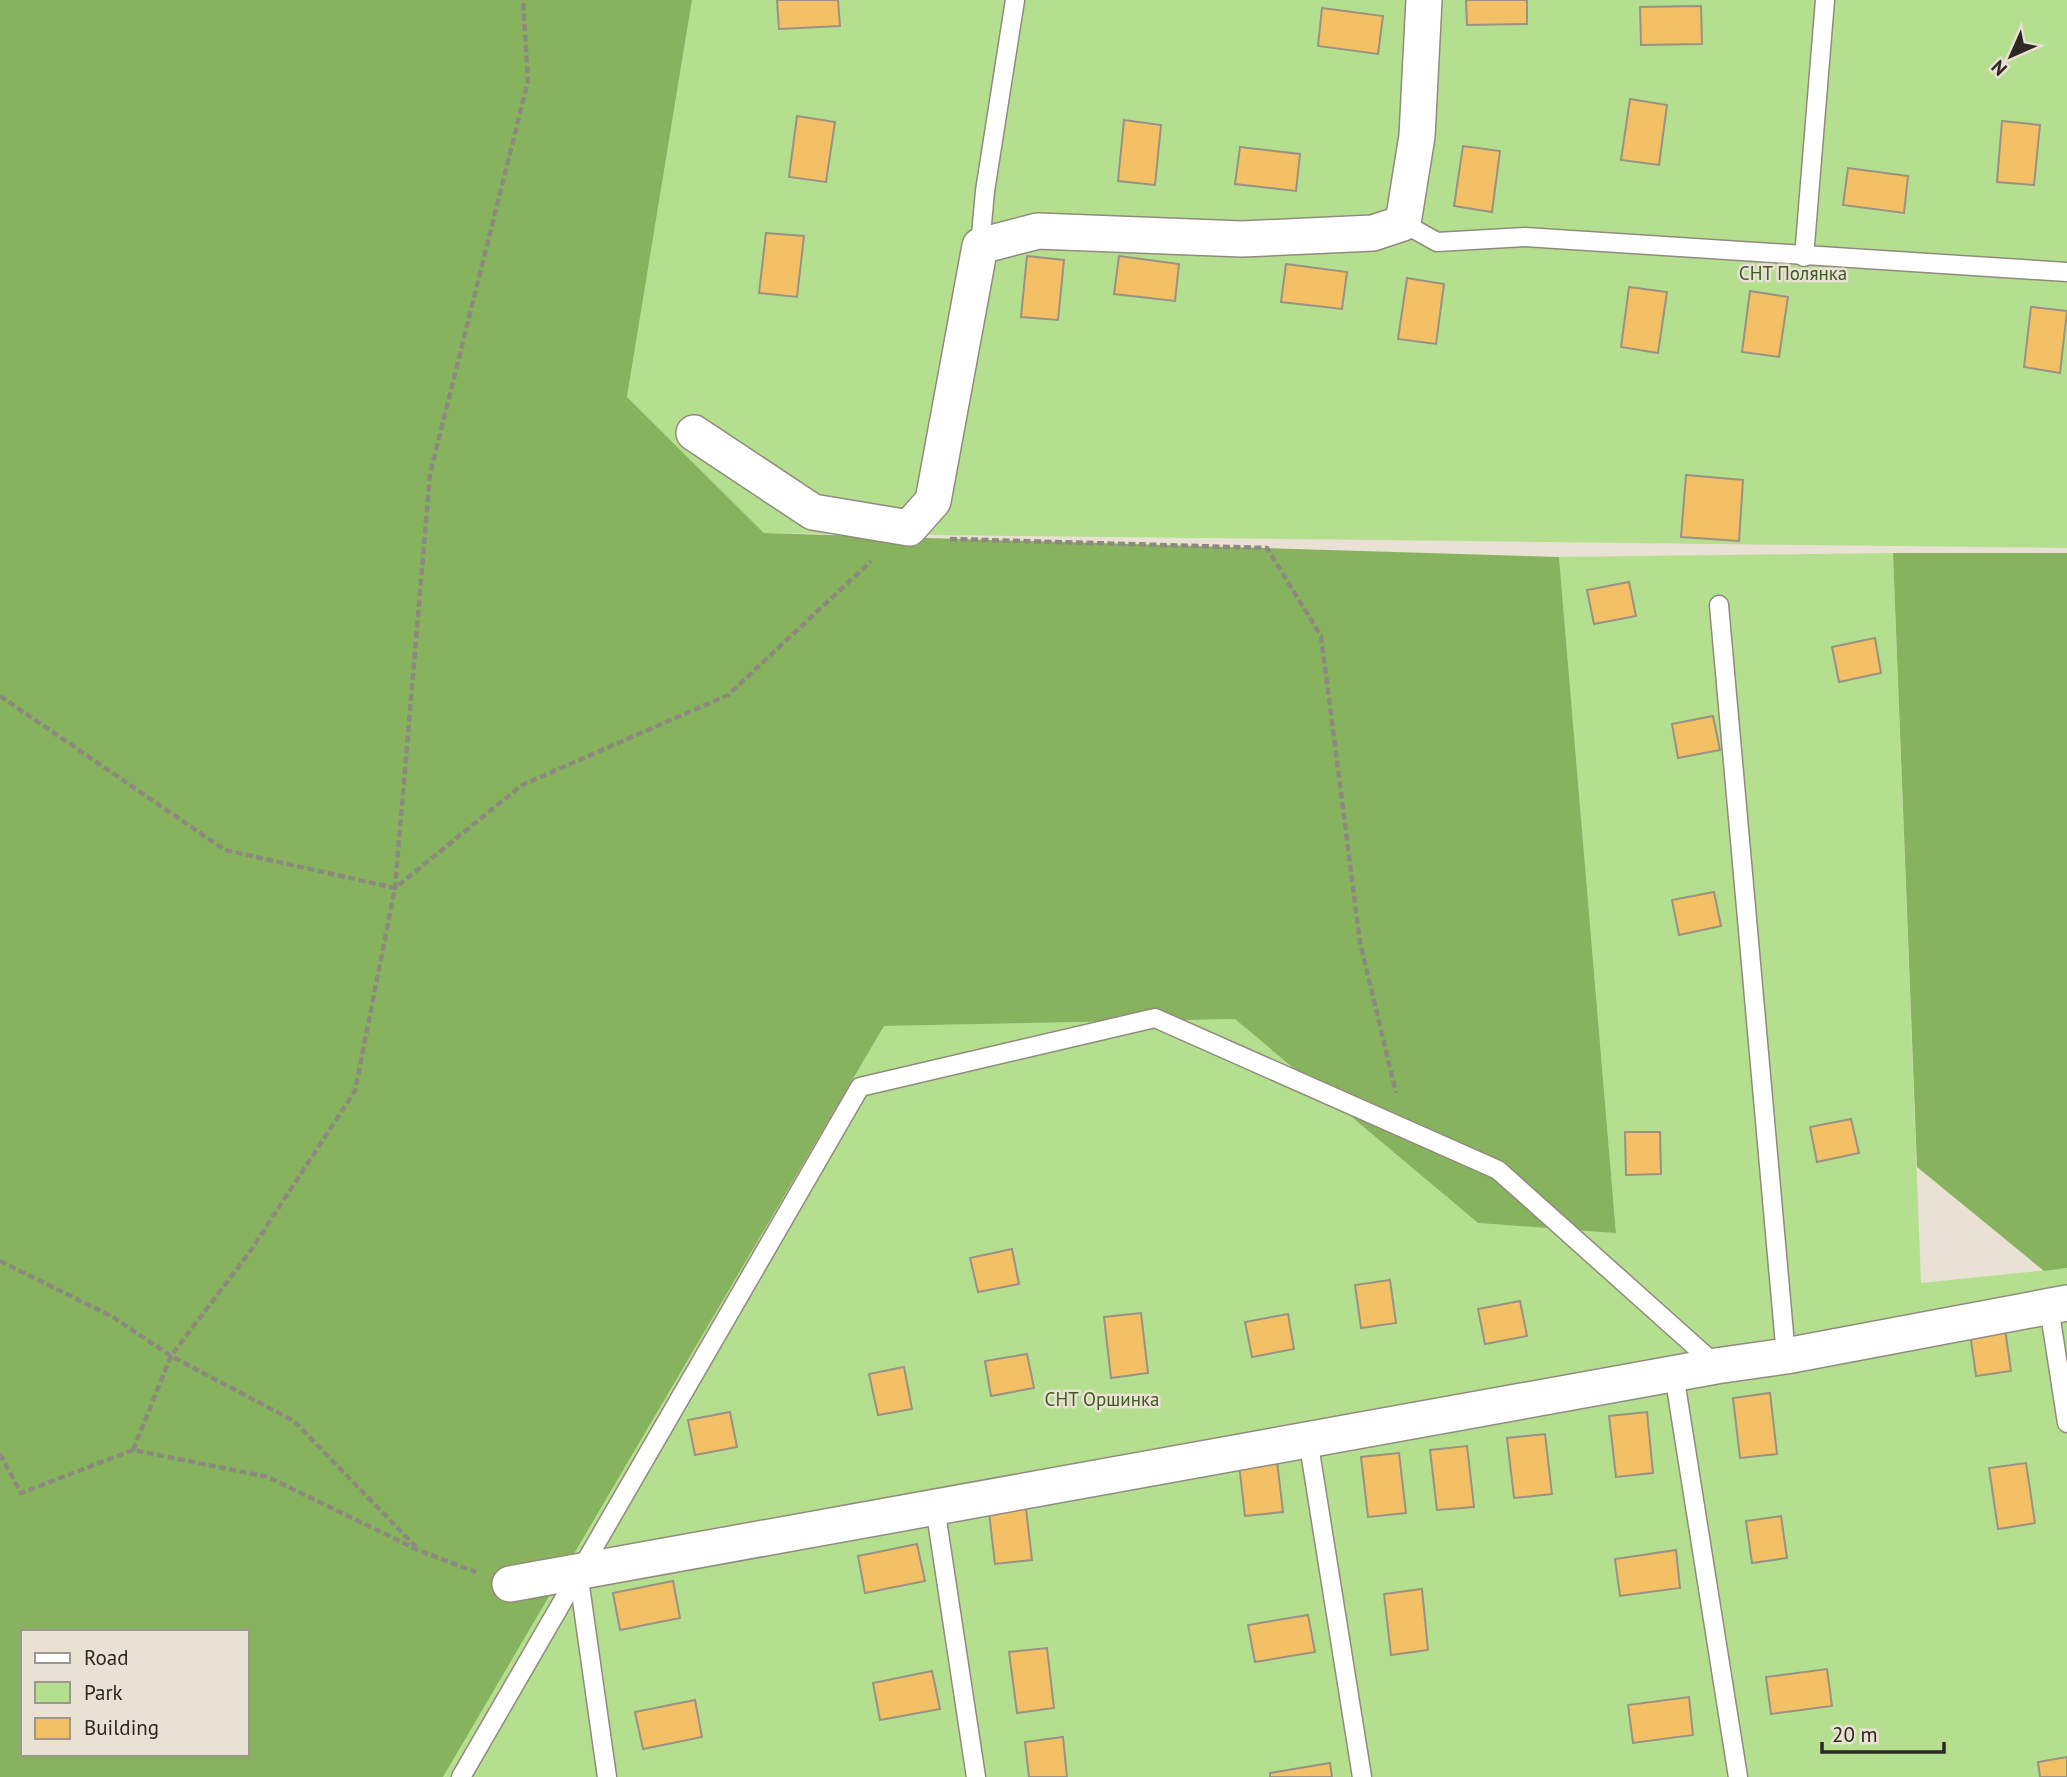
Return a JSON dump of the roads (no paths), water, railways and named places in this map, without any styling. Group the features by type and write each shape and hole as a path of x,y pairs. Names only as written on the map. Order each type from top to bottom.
{"street":[{"path":"694,433 813,512 909,528 933,501 980,246 1038,231 1242,239 1373,233 1403,223 1417,136 1424,0"},
{"path":"510,1584 2058,1305"}],"lane":[{"path":"980,246 985,191 1015,0"},
{"path":"1804,257 1825,0"},
{"path":"1403,223 1437,242 1525,237 2067,272"},
{"path":"1719,605 1786,1356"},
{"path":"461,1777 860,1087 1155,1018 1498,1170 1716,1366"},
{"path":"2058,1305 2067,1423"},
{"path":"1674,1374 1738,1777"},
{"path":"1308,1439 1362,1777"},
{"path":"935,1507 976,1777"},
{"path":"578,1572 607,1777"}],"park label":[{"name":"СНТ Полянка","path":"1793,273"},
{"name":"СНТ Оршинка","path":"1102,1399"}]}
